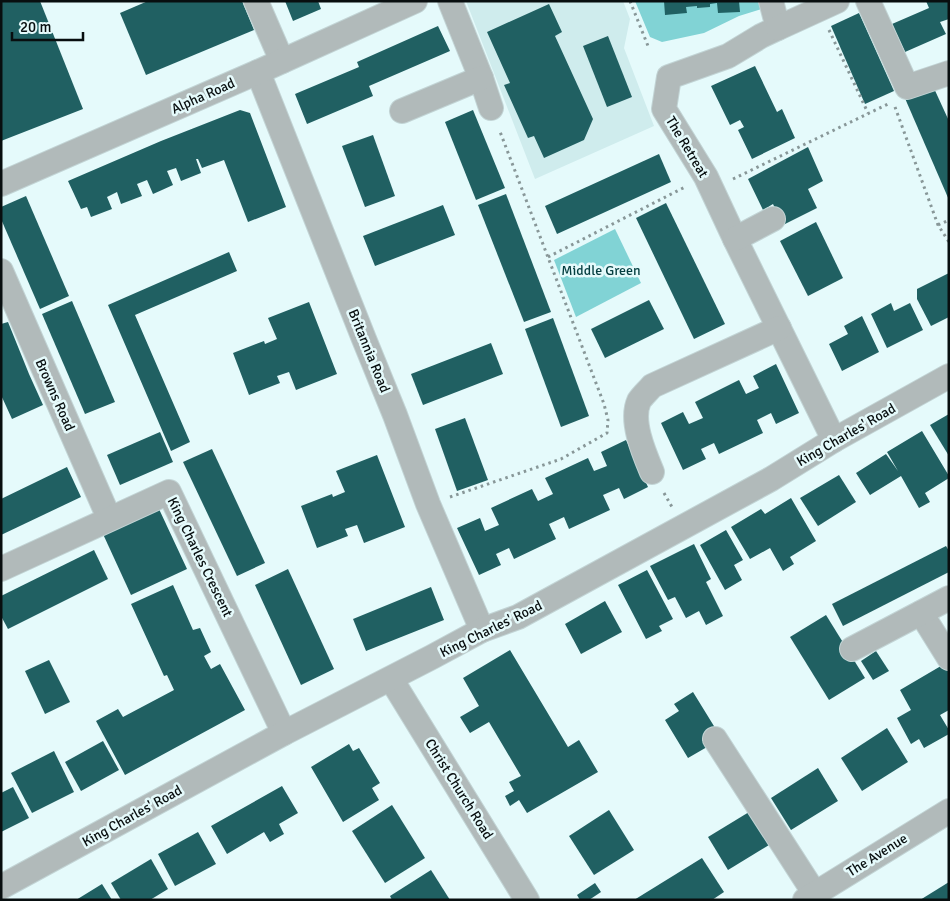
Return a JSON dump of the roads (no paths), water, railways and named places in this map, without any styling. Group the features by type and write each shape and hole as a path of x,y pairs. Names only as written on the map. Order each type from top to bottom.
{"street":[{"path":"256,1 282,61"},
{"path":"450,1 491,108"},
{"path":"771,1 778,28 837,1"},
{"path":"868,1 908,87 949,73"},
{"name":"Alpha Road","path":"1,184 258,72 406,3"},
{"name":"The Retreat","path":"778,28 728,56 669,77 664,109 709,184 834,440"},
{"name":"Britannia Road","path":"258,72 395,415 428,504 482,630"},
{"path":"402,111 481,78"},
{"path":"735,238 773,218"},
{"name":"Browns Road","path":"1,271 8,305 109,518"},
{"path":"652,472 635,421 639,400 652,386 779,328"},
{"name":"King Charles' Road","path":"1,887 284,733 482,630 518,617 771,479 834,440 949,376"},
{"name":"King Charles Crescent","path":"1,569 109,518 170,492 284,733"},
{"path":"852,649 949,598"},
{"path":"921,613 949,658"},
{"name":"Christ Church Road","path":"391,679 527,900"},
{"path":"715,739 810,897"},
{"name":"The Avenue","path":"810,897 949,811"}],"park label":[{"name":"Middle Green","path":"601,270"}]}
